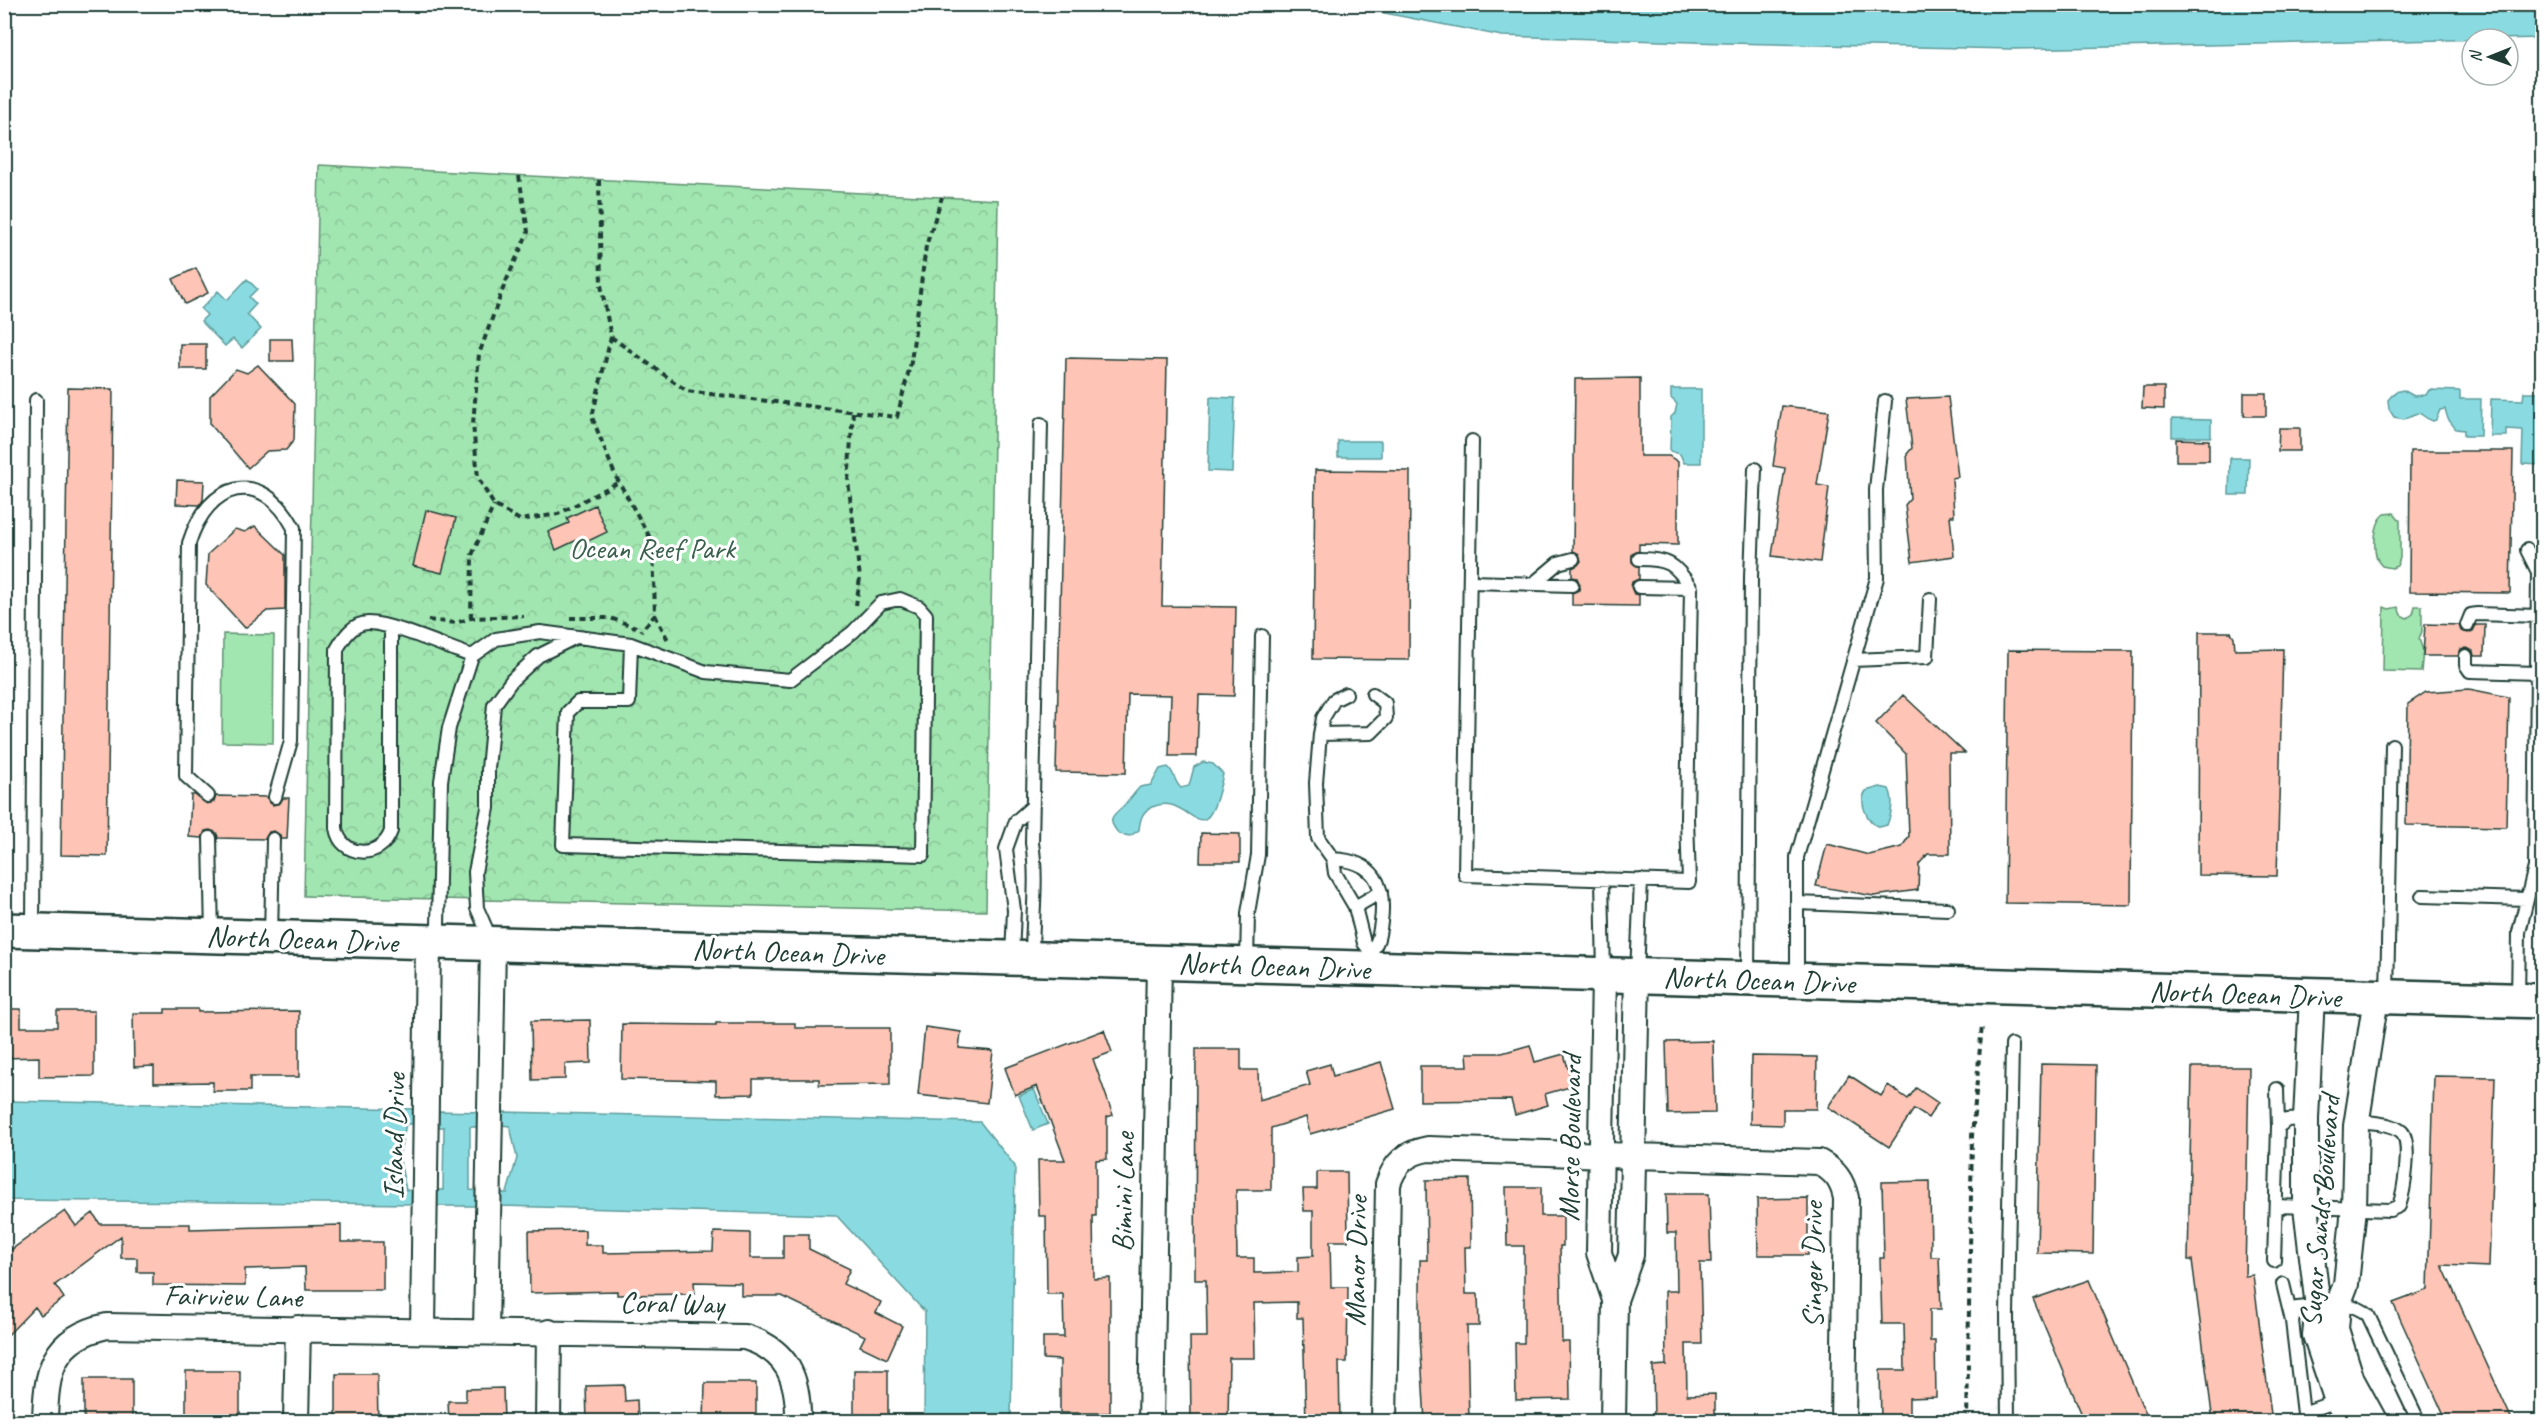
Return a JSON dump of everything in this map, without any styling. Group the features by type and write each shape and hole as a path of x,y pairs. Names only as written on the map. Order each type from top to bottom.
{"main road":[{"name":"North Ocean Drive","path":"19,931 1247,965 1371,961 1604,976 2530,1001"}],"street":[{"name":"Island Drive","path":"423,1330 428,942"},
{"path":"486,1331 493,944"},
{"name":"Bimini Lane","path":"1151,1422 1159,963"},
{"name":"Morse Boulevard","path":"1604,976 1599,1253 1615,1300"},
{"name":"Morse Boulevard","path":"1613,1422 1615,1300 1631,1255 1637,976"},
{"name":"Sugar Sands Boulevard","path":"2312,996 2306,1119 2306,1207 2328,1306 2352,1380 2375,1422"},
{"name":"Sugar Sands Boulevard","path":"2351,1422 2337,1401 2315,1335 2328,1306 2346,1284 2354,1208 2356,1121 2381,998"},
{"name":"Manor Drive","path":"1384,1422 1388,1184 1393,1169 1412,1152 1428,1149 1633,1156"},
{"name":"Singer Drive","path":"1633,1156 1819,1162 1833,1170 1843,1183 1846,1198 1843,1422"},
{"name":"Fairview Lane","path":"45,1422 46,1392 54,1360 71,1341 92,1329 107,1326 486,1331"},
{"path":"296,1422 298,1328"},
{"name":"Coral Way","path":"486,1331 745,1336 760,1341 785,1361 797,1388 798,1422"},
{"path":"548,1422 549,1332"}],"lane":[{"path":"19,931 36,400"},
{"path":"1797,981 1797,857 1877,578 1876,490 1885,401"},
{"path":"1022,959 1032,911 1036,865 1032,843 1041,424"},
{"path":"1472,441 1465,875 1689,882 1687,818 1691,588 1681,573 1669,562 1639,560"},
{"path":"1748,979 1751,577 1755,469"},
{"path":"208,796 186,776 189,543 194,525 216,497 238,488 254,489 268,495 284,510 294,528 291,741 275,797"},
{"path":"2527,550 2538,572 2535,867 2519,932 2530,1001"},
{"path":"1533,584 1557,563 1573,559"},
{"path":"1470,582 1572,585"},
{"path":"1639,587 1691,588"},
{"path":"428,942 438,926 441,781 449,728 472,656 496,639 540,632 578,636 631,644 706,672 790,680 853,632 881,603 900,599 919,606 926,615 923,855 563,845 568,712 578,702 629,702 631,644"},
{"path":"1853,660 1927,657 1930,599"},
{"path":"2467,625 2471,615 2477,614 2538,616"},
{"path":"391,627 391,831 382,847 357,851 343,846 336,828 337,649 344,637 352,628 367,623 391,627 472,656"},
{"path":"493,944 477,908 475,872 488,808 488,769 494,705 512,680 538,656 578,636"},
{"path":"1247,965 1248,913 1258,855 1262,636"},
{"path":"2466,656 2466,665 2470,670 2537,673"},
{"path":"1346,694 1334,700 1323,718 1316,783 1318,838 1333,859 1335,873 1355,907 1371,961"},
{"path":"1320,734 1371,733 1386,718 1385,703 1373,694"},
{"path":"2381,998 2392,745"},
{"path":"1022,959 1006,849 1016,821 1033,806"},
{"path":"210,838 212,936"},
{"path":"271,938 273,839"},
{"path":"1333,859 1349,860 1368,868 1380,883 1383,907 1378,944 1371,961"},
{"path":"1602,879 1604,976"},
{"path":"1637,976 1641,880"},
{"path":"1355,907 1381,892"},
{"path":"2422,896 2527,899"},
{"path":"1797,903 1948,909"},
{"path":"2008,1422 2007,1315 2012,1045"},
{"path":"2274,1261 2277,1089"},
{"path":"2278,1127 2287,1120 2306,1119"},
{"path":"2276,1206 2390,1210 2399,1206 2405,1191 2407,1139 2401,1131 2391,1126 2356,1121"},
{"path":"2283,1284 2292,1321 2303,1417 2337,1401"},
{"path":"2292,1321 2297,1308 2347,1303 2359,1307 2368,1315 2419,1422"}],"path":[{"path":"519,176 528,232 504,286 479,354 473,424 478,478 494,505 520,520 558,513 619,482"},
{"path":"599,180 601,285 611,337 592,417 619,482 653,543 655,615 631,644"},
{"path":"611,337 687,391 897,417 911,362 926,246 942,197"},
{"path":"853,412 848,481 860,578 853,632"},
{"path":"471,618 472,555 494,505"},
{"path":"1967,1422 1972,1136 1982,1025"}],"green space":[{"name":"Ocean Reef Park","path":"319,165 998,200 986,911 304,896"},
{"path":"2394,513 2400,520 2400,558 2397,566 2392,568 2382,566 2378,561 2375,540 2381,518 2385,514"},
{"path":"2415,606 2422,606 2422,631 2419,639 2423,650 2421,672 2383,671 2384,607 2389,609 2398,607 2401,615 2407,618 2413,614"},
{"path":"223,634 274,635 273,743 222,742"}],"water":[{"path":"2542,4 2542,38 2520,38 2520,27 2460,27 2460,40 2013,49 1725,43 1502,36 1344,5"},
{"path":"247,279 257,289 249,297 256,304 247,314 261,329 242,348 233,339 225,346 201,321 207,315 201,309 218,291 227,300"},
{"path":"1671,389 1701,389 1701,463 1684,463 1680,454 1670,451 1671,417 1675,413 1677,404 1671,398"},
{"path":"2403,390 2414,396 2426,395 2429,390 2460,391 2460,399 2481,399 2480,436 2464,436 2464,430 2456,429 2448,419 2445,409 2440,410 2436,420 2433,421 2419,413 2404,419 2394,417 2389,409 2388,400 2395,392"},
{"path":"2524,392 2542,392 2542,465 2522,464 2523,430 2506,429 2506,436 2490,436 2491,399 2523,400"},
{"path":"1210,397 1235,398 1232,472 1208,471"},
{"path":"2172,419 2211,420 2211,437 2172,437"},
{"path":"1338,441 1381,441 1381,457 1338,457"},
{"path":"2230,458 2249,458 2248,495 2229,495"},
{"path":"1203,762 1213,764 1223,774 1216,801 1209,815 1202,820 1177,807 1165,804 1146,811 1141,819 1139,830 1130,836 1119,834 1114,828 1113,816 1140,787 1151,785 1160,769 1168,767 1181,788 1189,786 1194,767"},
{"path":"1880,787 1889,789 1892,802 1887,825 1879,827 1871,821 1863,806 1863,801 1866,791"},
{"path":"1034,1089 1048,1124 1033,1130 1019,1096"},
{"path":"5,1101 416,1109 416,1124 406,1124 399,1156 406,1190 415,1191 415,1204 5,1200"},
{"path":"436,1111 483,1112 482,1127 470,1127 470,1190 480,1191 480,1206 433,1206 433,1190 443,1190 444,1127 436,1127"},
{"path":"501,1112 980,1122 1015,1166 1011,1421 924,1421 925,1312 836,1215 498,1206 498,1193 507,1193 517,1158 510,1126 501,1125"}],"building":[{"path":"196,268 208,293 185,304 173,279"},
{"path":"270,339 292,339 293,361 270,361"},
{"path":"180,344 206,344 206,369 180,369"},
{"path":"1066,358 1167,360 1162,606 1236,607 1234,696 1199,695 1197,756 1169,756 1171,695 1128,694 1126,773 1056,772"},
{"path":"258,365 295,404 294,440 286,450 267,451 248,468 210,424 210,396 236,369 247,373"},
{"path":"1640,378 1640,456 1669,456 1678,462 1678,545 1639,544 1639,551 1632,554 1632,562 1639,567 1639,579 1632,582 1631,587 1634,594 1639,595 1639,606 1572,605 1572,593 1579,590 1580,585 1577,578 1572,577 1572,568 1581,561 1579,554 1573,551 1575,379"},
{"path":"2143,387 2164,387 2164,409 2142,408"},
{"path":"68,388 113,389 107,856 61,855"},
{"path":"2244,393 2266,393 2266,416 2244,416"},
{"path":"1948,397 1958,477 1952,478 1954,516 1950,516 1954,556 1912,562 1905,505 1910,499 1907,454 1912,448 1906,399"},
{"path":"1782,406 1829,411 1817,485 1829,487 1820,562 1772,556 1785,468 1773,466"},
{"path":"2279,428 2300,428 2300,451 2278,451"},
{"path":"2176,439 2209,440 2209,461 2176,461"},
{"path":"2410,451 2513,451 2510,593 2409,592"},
{"path":"1315,470 1410,471 1409,660 1313,659"},
{"path":"177,480 204,481 203,500 200,505 176,504"},
{"path":"595,505 607,532 580,545 577,540 556,550 548,532 569,523 567,518"},
{"path":"426,510 456,518 442,573 413,566"},
{"path":"255,526 285,555 285,610 267,611 245,628 206,585 208,554 235,529 245,532"},
{"path":"2425,624 2459,625 2461,631 2468,633 2473,631 2476,625 2485,625 2484,656 2474,656 2473,651 2467,648 2461,649 2458,656 2423,656"},
{"path":"2199,632 2231,632 2234,637 2235,650 2283,649 2277,876 2198,875"},
{"path":"2008,650 2133,651 2131,905 2005,903"},
{"path":"2469,689 2509,697 2506,827 2406,825 2408,704 2426,692"},
{"path":"1903,695 1965,753 1949,753 1950,854 1928,854 1919,864 1918,890 1874,896 1816,886 1827,844 1869,855 1902,847 1909,836 1906,754 1876,723"},
{"path":"191,795 195,795 207,804 214,802 216,796 267,797 273,805 280,803 283,798 289,798 287,839 281,839 280,835 274,831 269,832 265,839 218,838 217,833 210,830 205,831 202,838 189,837"},
{"path":"1201,833 1240,834 1240,862 1200,862"},
{"path":"4,1009 21,1009 21,1027 57,1027 57,1011 94,1011 94,1076 39,1077 39,1057 4,1058"},
{"path":"165,1009 198,1009 198,1012 299,1011 299,1077 250,1077 250,1091 213,1091 213,1082 154,1083 154,1066 134,1067 133,1013 165,1013"},
{"path":"590,1020 591,1063 565,1064 565,1079 532,1080 531,1021"},
{"path":"716,1023 795,1023 795,1028 890,1028 890,1084 819,1085 819,1079 753,1079 753,1094 716,1095 716,1081 621,1079 622,1024 716,1025"},
{"path":"925,1027 961,1032 959,1048 993,1051 987,1103 918,1095"},
{"path":"1104,1030 1112,1052 1093,1059 1113,1115 1107,1117 1107,1159 1096,1160 1096,1216 1093,1216 1094,1279 1110,1278 1110,1413 1060,1413 1060,1360 1043,1359 1043,1337 1064,1337 1063,1294 1047,1294 1046,1216 1039,1216 1038,1160 1065,1160 1037,1086 1015,1095 1005,1068"},
{"path":"1713,1041 1715,1113 1668,1114 1666,1042"},
{"path":"1530,1045 1535,1062 1564,1054 1573,1086 1545,1094 1548,1105 1515,1115 1511,1100 1420,1101 1420,1066 1468,1066 1467,1053 1502,1053"},
{"path":"1196,1049 1241,1049 1241,1070 1258,1070 1259,1100 1310,1085 1306,1071 1330,1064 1333,1076 1381,1062 1395,1109 1310,1134 1306,1117 1271,1128 1271,1190 1236,1190 1237,1258 1254,1258 1254,1273 1298,1272 1298,1257 1313,1256 1313,1211 1304,1211 1303,1189 1317,1189 1317,1172 1347,1172 1348,1241 1330,1241 1331,1287 1348,1287 1347,1362 1339,1362 1340,1422 1306,1422 1303,1318 1297,1318 1297,1302 1254,1303 1255,1358 1229,1358 1228,1422 1191,1422 1190,1337 1207,1337 1206,1280 1195,1280"},
{"path":"1751,1056 1817,1057 1816,1109 1783,1109 1783,1125 1750,1124"},
{"path":"2041,1064 2096,1065 2093,1254 2037,1253"},
{"path":"2192,1067 2249,1067 2245,1276 2253,1275 2272,1422 2213,1422 2192,1260 2188,1260"},
{"path":"1849,1075 1881,1096 1888,1085 1908,1099 1916,1088 1938,1103 1928,1118 1914,1109 1889,1147 1828,1107"},
{"path":"2434,1076 2495,1077 2489,1267 2442,1265 2513,1422 2447,1422 2393,1303 2428,1290"},
{"path":"1470,1179 1471,1247 1465,1247 1466,1294 1478,1294 1479,1326 1467,1326 1469,1422 1425,1422 1420,1336 1420,1260 1427,1260 1426,1180"},
{"path":"1930,1181 1931,1257 1939,1257 1941,1309 1930,1309 1930,1341 1935,1341 1936,1397 1909,1398 1909,1422 1881,1422 1880,1370 1905,1370 1904,1324 1882,1324 1880,1258 1884,1258 1882,1182"},
{"path":"1506,1187 1541,1187 1541,1216 1563,1216 1563,1246 1560,1246 1562,1342 1569,1342 1570,1399 1516,1400 1515,1343 1524,1343 1524,1246 1507,1246"},
{"path":"1666,1194 1709,1194 1711,1263 1700,1263 1702,1344 1686,1344 1687,1395 1715,1394 1715,1422 1654,1422 1653,1366 1666,1365 1665,1291 1677,1291 1676,1233 1667,1233"},
{"path":"1808,1198 1808,1255 1758,1255 1757,1199"},
{"path":"65,1211 76,1226 93,1213 100,1224 190,1224 190,1229 341,1225 341,1242 383,1242 383,1290 306,1290 305,1267 245,1269 245,1286 153,1285 153,1272 137,1272 137,1258 121,1258 121,1236 55,1285 64,1298 41,1315 35,1307 4,1339 4,1255"},
{"path":"585,1230 585,1245 603,1245 603,1253 713,1251 714,1232 750,1233 750,1258 783,1258 783,1234 809,1234 809,1249 850,1269 843,1284 881,1302 876,1313 902,1326 887,1359 860,1346 865,1336 782,1296 741,1296 741,1283 694,1282 695,1294 617,1295 617,1291 530,1293 529,1231"},
{"path":"2089,1280 2149,1422 2085,1422 2033,1299"},
{"path":"854,1370 888,1370 888,1422 854,1422"},
{"path":"186,1371 240,1371 240,1422 186,1422"},
{"path":"336,1374 377,1374 378,1422 336,1422"},
{"path":"84,1379 132,1379 132,1422 84,1422"},
{"path":"705,1383 756,1383 756,1422 704,1422"},
{"path":"624,1385 625,1401 637,1400 638,1422 587,1422 586,1386"},
{"path":"503,1388 504,1422 449,1422 448,1401 466,1401 466,1389"}]}
